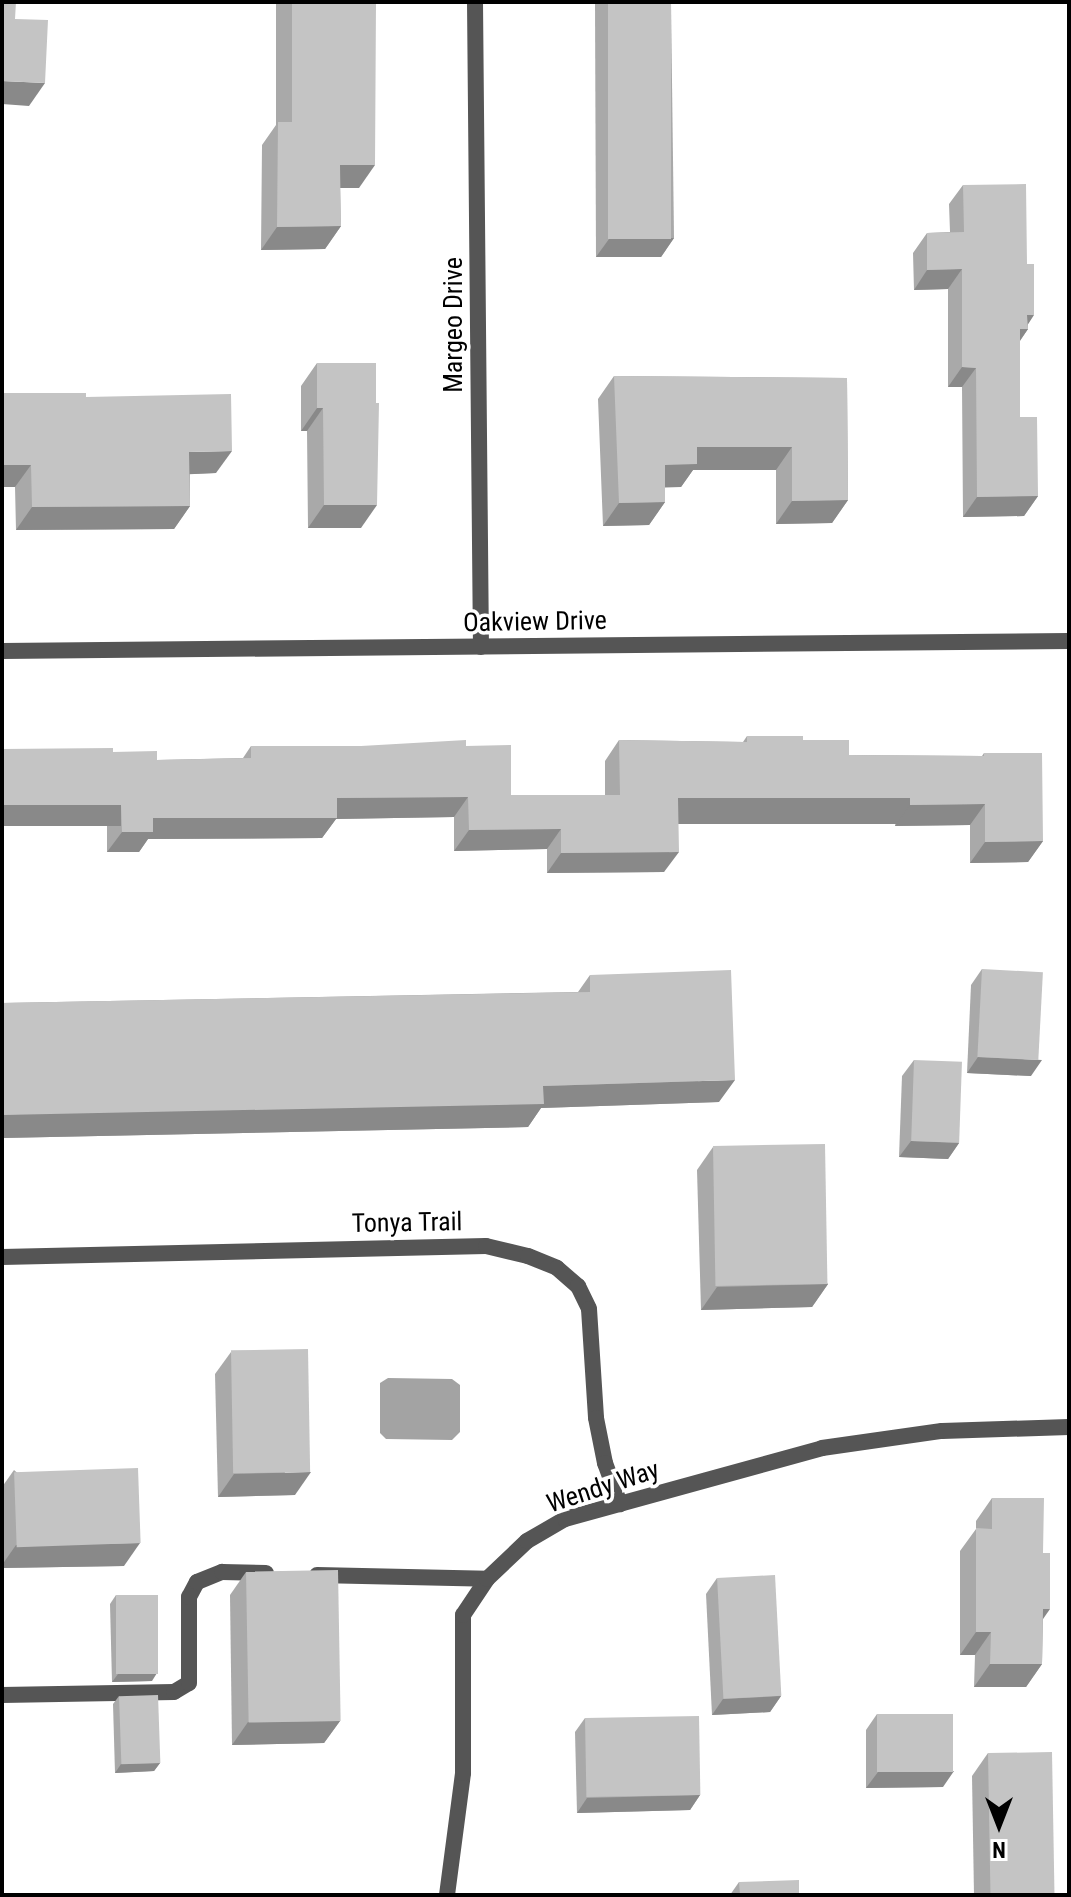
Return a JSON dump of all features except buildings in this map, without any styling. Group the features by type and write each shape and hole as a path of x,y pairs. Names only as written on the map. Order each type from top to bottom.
{"street":[{"name":"Margeo Drive","path":"475,2 481,647"},
{"name":"Oakview Drive","path":"2,651 1069,641"},
{"name":"Tonya Trail","path":"2,1257 486,1246 528,1256 557,1268 578,1286 589,1309 596,1418 605,1463 620,1504"},
{"name":"Wendy Way","path":"447,1895 463,1773 463,1615 487,1579 527,1541 565,1519 836,1445 942,1431 1069,1427"},
{"path":"2,1695 174,1692 189,1683 189,1597 197,1582 222,1572 487,1579"}],"shaded area":[{"path":"388,1378 452,1379 460,1385 460,1432 452,1440 386,1439 380,1433 380,1383"}]}
